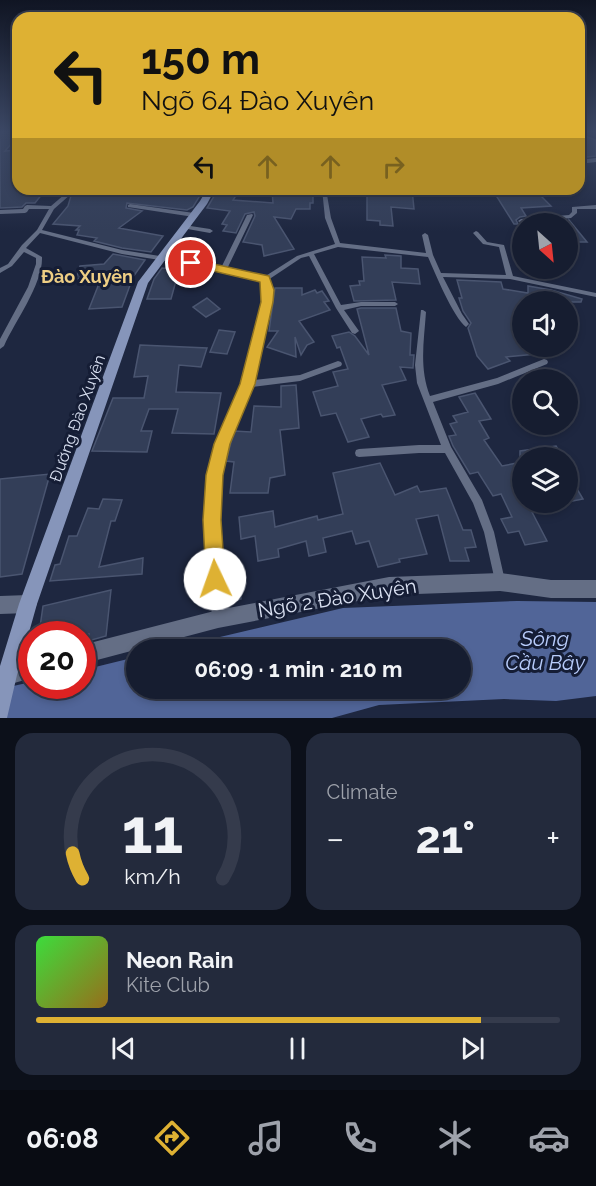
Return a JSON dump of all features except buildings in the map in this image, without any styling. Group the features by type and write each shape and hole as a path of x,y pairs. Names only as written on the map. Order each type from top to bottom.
{"street":[{"name":"Đường Đào Xuyên","path":"0,711 7,675 28,604 143,282 207,195"},
{"name":"Ngõ 2 Đào Xuyên","path":"96,651 218,619 389,586 500,582 551,589 596,589"},
{"path":"0,605 28,604"},
{"path":"7,675 18,672"}],"lane":[{"path":"0,271 10,265 39,231 52,208 67,195"},
{"path":"325,195 328,218 338,245"},
{"path":"130,206 194,215"},
{"path":"0,212 25,211 27,207 52,208"},
{"path":"574,213 574,208 596,207"},
{"path":"223,270 250,215"},
{"path":"184,227 210,231"},
{"path":"39,231 122,252 265,279 289,263 310,253 338,245 382,252 430,255"},
{"path":"476,232 485,243 502,246 510,277"},
{"path":"425,235 430,255 439,275 466,324"},
{"path":"0,346 6,330 32,286 39,266 39,257 23,249"},
{"path":"310,253 339,308 355,332"},
{"path":"439,275 510,277 596,295"},
{"path":"218,619 212,520 214,475 222,444 248,384 267,302 268,290 265,279"},
{"path":"339,308 361,304 394,304"},
{"path":"423,312 419,372 427,400 447,449 477,500 489,532 500,582"},
{"path":"427,400 498,381 544,362"},
{"path":"248,384 300,378 338,364"},
{"path":"359,453 419,448 447,449"}],"water":[{"name":"Sông Cầu Bây","path":"517,601 596,602 596,696 556,701 504,699 379,705 332,718 0,718 0,689 18,685 18,699 96,699 96,667 126,659 126,699 471,699 471,639 211,639 343,608"}],"district":[{"name":"Đào Xuyên","path":"87,277"}],"route":[{"path":"191,263 265,279 268,290 248,384 222,444 214,475 212,520 215,579"}]}
